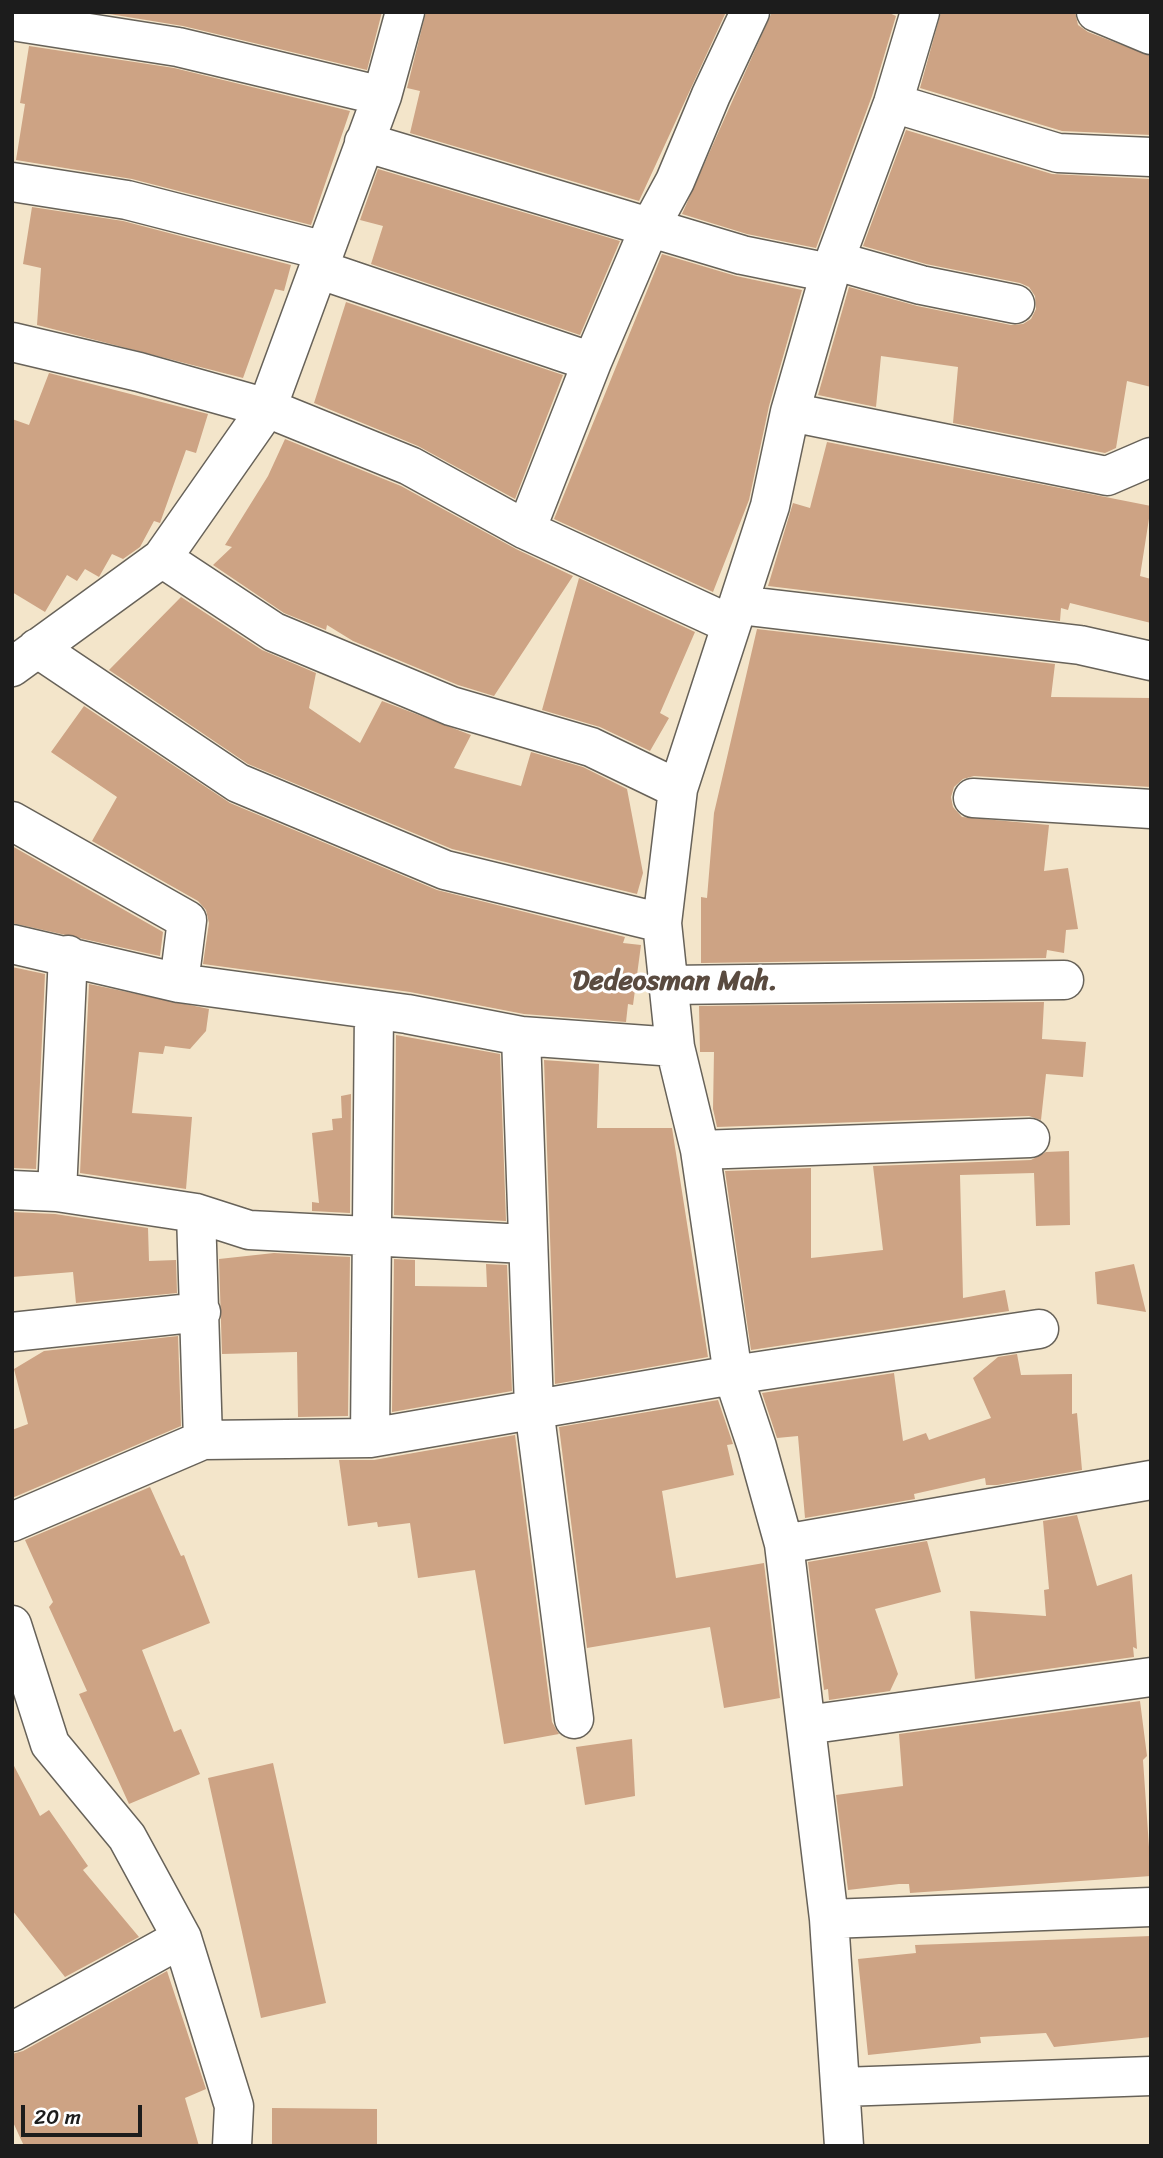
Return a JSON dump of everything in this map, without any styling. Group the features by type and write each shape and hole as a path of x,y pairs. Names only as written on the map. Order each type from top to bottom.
{"street":[{"path":"404,12 382,96 267,408 162,558 25,658 238,783 445,870 662,923"},
{"path":"526,530 592,362 649,229 675,181 750,12"},
{"path":"844,2146 829,1919 784,1544 757,1447 733,1376 700,1150 675,1047 662,923 678,789 770,506 790,412 833,267 893,103 920,12"},
{"path":"1096,12 1151,35"},
{"path":"12,21 178,47 382,96"},
{"path":"893,103 1058,153 1151,157"},
{"path":"364,142 742,255 833,267 1015,304"},
{"path":"12,181 127,200 322,260 592,362"},
{"path":"12,342 139,372 267,408 410,466 526,530 735,615 1080,645 1151,661"},
{"path":"790,412 1107,476 1151,457"},
{"path":"162,558 274,632 451,706 591,747 678,789"},
{"path":"973,798 1151,809"},
{"path":"12,821 187,920 179,983"},
{"path":"12,944 179,983 374,1010 521,1036 675,1047"},
{"path":"57,1192 68,955"},
{"path":"669,985 1064,980"},
{"path":"370,1438 374,1235 374,1010"},
{"path":"521,1036 526,1244 534,1408 574,1719"},
{"path":"700,1150 1030,1138"},
{"path":"12,1190 57,1192 196,1213 249,1230 526,1244"},
{"path":"196,1213 201,1312 202,1440"},
{"path":"12,1332 201,1312"},
{"path":"12,1522 202,1440 370,1438 534,1408 1039,1329"},
{"path":"784,1544 1151,1480"},
{"path":"12,1625 50,1744 127,1837 182,1938 234,2106 232,2146"},
{"path":"806,1725 1151,1677"},
{"path":"829,1919 1151,1907"},
{"path":"12,2032 182,1938"},
{"path":"842,2087 1151,2076"}],"building":[{"path":"97,12 382,12 367,70 183,26"},
{"path":"426,12 726,12 639,201 410,133 420,91 407,88"},
{"path":"772,12 887,12 896,16 872,96 816,248 747,234 682,214"},
{"path":"941,12 1075,12 1078,25 1088,32 1151,56 1151,135 1062,131 920,88"},
{"path":"29,46 174,68 350,111 311,225 132,179 16,160 25,104 20,103"},
{"path":"906,130 1052,174 1151,179 1151,387 1127,381 1116,448 1105,453 953,423 958,367 881,356 876,407 818,395 849,287 917,306 1011,325 1023,324 1031,319 1036,309 1035,296 1029,287 1020,283 926,264 863,246"},
{"path":"378,169 620,241 580,335 371,264 383,226 360,220"},
{"path":"32,207 123,221 291,265 284,291 275,289 243,378 37,325 41,268 23,264"},
{"path":"662,254 736,276 802,290 769,406 749,500 713,592 554,519"},
{"path":"346,302 563,375 515,499 418,446 314,403"},
{"path":"49,373 208,414 196,453 186,450 160,523 154,521 140,547 123,559 112,554 99,577 85,569 77,581 67,575 45,612 12,592 12,419 29,425"},
{"path":"285,439 401,486 516,549 573,576 494,696 458,685 353,641 327,625 326,630 284,613 213,565 232,547 225,545 268,476"},
{"path":"827,442 1151,506 1140,576 1151,579 1151,623 1070,603 1068,610 1061,608 1060,621 768,586 793,503 810,508"},
{"path":"579,578 695,632 660,713 669,718 650,751 600,727 542,710"},
{"path":"181,597 262,650 316,673 309,708 360,743 382,701 471,735 454,768 521,786 531,752 583,767 627,789 643,873 637,894 452,849 248,764 109,670"},
{"path":"757,629 1055,664 1051,697 1151,698 1151,787 974,776 963,779 954,787 951,797 953,807 962,817 1049,825 1044,871 1068,868 1078,929 1066,930 1064,953 1047,950 1046,958 701,963 701,897 707,898 714,813"},
{"path":"84,706 230,803 437,890 625,937 623,943 641,945 633,1005 628,1004 626,1022 524,1014 410,992 203,964 209,923 206,910 198,901 92,841 117,797 51,752"},
{"path":"12,846 163,932 160,956 12,923"},
{"path":"12,967 45,974 36,1169 12,1168"},
{"path":"89,984 209,1009 206,1031 190,1049 165,1046 163,1054 139,1052 132,1113 192,1117 186,1189 80,1173"},
{"path":"1044,1002 1042,1039 1086,1042 1083,1077 1046,1074 1041,1120 1029,1116 717,1127 713,1109 714,1052 700,1052 699,1006"},
{"path":"396,1035 500,1054 506,1221 394,1215"},
{"path":"544,1060 599,1064 597,1128 672,1128 708,1357 555,1384"},
{"path":"351,1094 350,1213 312,1211 312,1202 319,1203 312,1133 333,1130 332,1119 342,1118 341,1096"},
{"path":"1069,1151 1070,1225 1036,1226 1034,1173 960,1175 963,1298 1005,1290 1009,1311 751,1350 725,1171 811,1168 811,1258 883,1250 873,1166 1031,1160 1046,1152"},
{"path":"12,1212 55,1214 148,1228 149,1261 176,1260 177,1293 76,1303 73,1272 12,1277"},
{"path":"274,1253 350,1257 348,1416 298,1417 297,1352 222,1354 219,1259"},
{"path":"394,1259 415,1260 415,1286 487,1287 486,1264 507,1265 512,1391 392,1412"},
{"path":"1134,1264 1146,1312 1097,1304 1095,1272"},
{"path":"178,1336 181,1426 12,1498 12,1430 28,1424 14,1369 44,1351"},
{"path":"1017,1354 1021,1375 1072,1374 1072,1414 1077,1413 1082,1470 997,1485 986,1485 985,1478 914,1494 915,1499 805,1518 798,1436 777,1438 762,1393 894,1373 903,1441 926,1433 929,1440 991,1418 973,1378 998,1357"},
{"path":"718,1400 733,1444 727,1445 734,1475 662,1491 676,1578 764,1563 780,1698 724,1708 710,1627 587,1648 559,1427"},
{"path":"515,1435 552,1722 559,1734 504,1744 475,1570 418,1578 410,1523 378,1527 377,1522 348,1526 339,1460 374,1460"},
{"path":"150,1487 181,1556 184,1555 210,1623 142,1650 174,1732 181,1729 200,1774 129,1804 79,1694 87,1691 49,1607 53,1602 25,1540"},
{"path":"1077,1515 1097,1586 1132,1574 1137,1649 1133,1647 1134,1657 975,1679 970,1611 1046,1616 1044,1590 1049,1589 1043,1521"},
{"path":"927,1541 941,1592 875,1609 898,1674 890,1691 829,1700 828,1689 824,1690 808,1562"},
{"path":"1140,1701 1147,1756 1143,1760 1151,1876 910,1893 909,1884 848,1890 836,1795 903,1786 899,1734"},
{"path":"632,1739 635,1796 585,1805 576,1747"},
{"path":"12,1762 40,1816 49,1810 88,1866 83,1870 139,1937 65,1977 12,1910"},
{"path":"273,1763 326,2003 261,2018 208,1778"},
{"path":"1151,1936 1151,2037 1054,2047 1046,2033 980,2037 981,2043 868,2055 858,1959 916,1953 915,1945"},
{"path":"167,1971 206,2089 185,2098 199,2146 24,2146 12,2120 12,2054 23,2051"},
{"path":"272,2108 377,2109 377,2146 272,2146"}],"district":[{"name":"Dedeosman Mah.","path":"675,982"}]}
